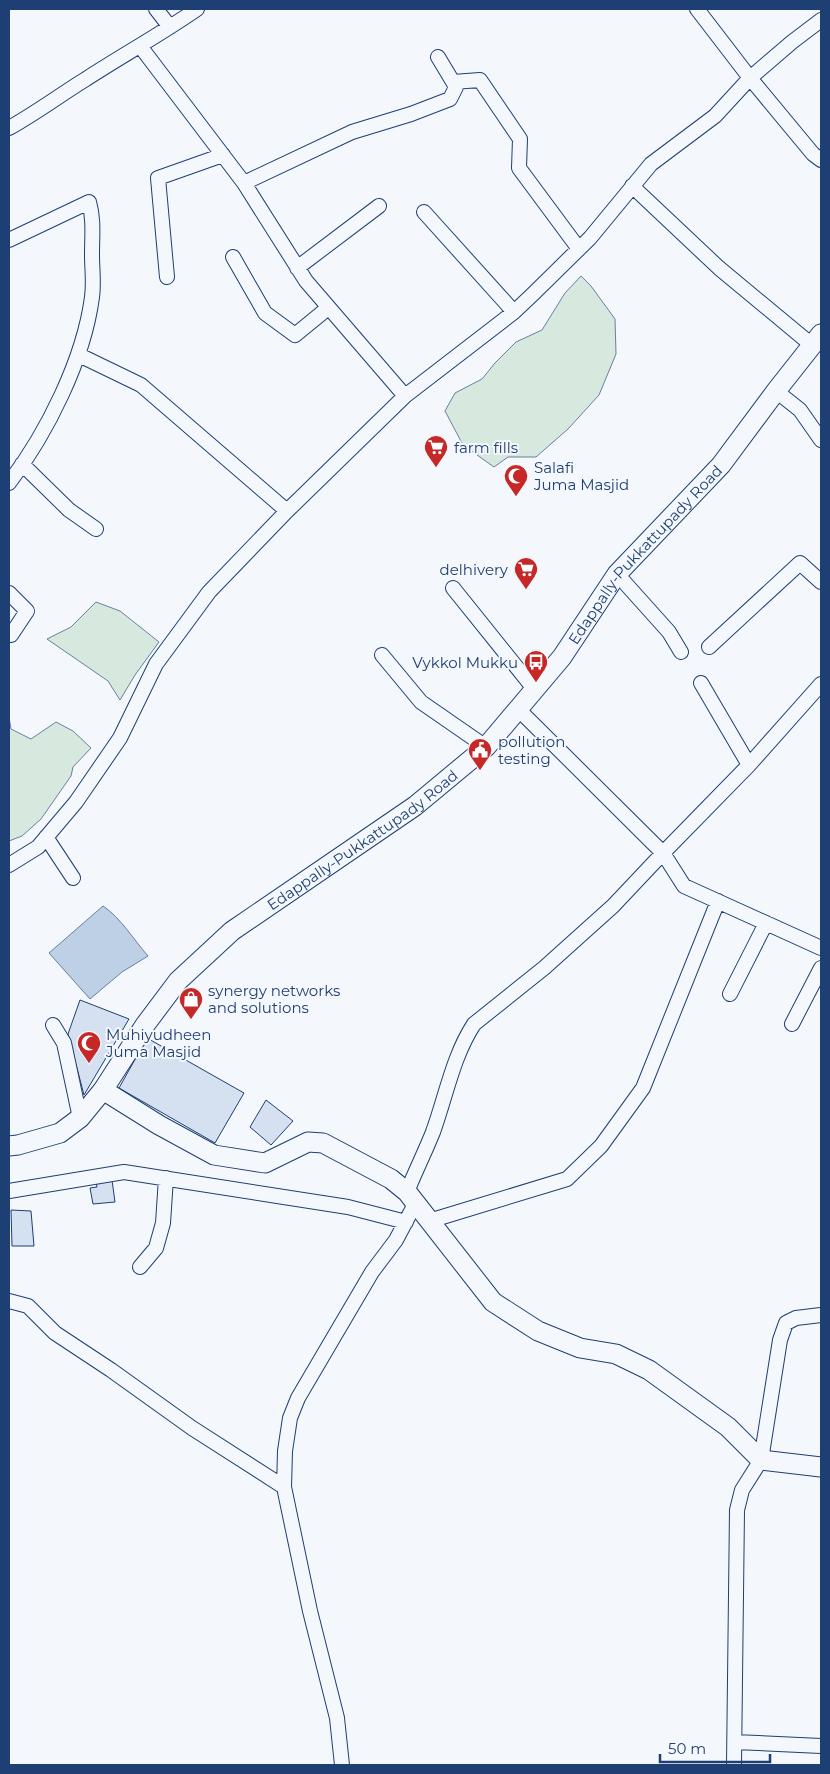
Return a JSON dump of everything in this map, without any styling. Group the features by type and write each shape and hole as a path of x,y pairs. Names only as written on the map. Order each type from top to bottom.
{"main road":[{"name":"Edappally-Pukkattupady Road","path":"9,1146 60,1133 80,1118 102,1090 145,1025 178,981 232,931 416,806 486,747 562,657 617,574 722,465 776,390 817,340"},
{"path":"102,1090 214,1155 265,1164 308,1142 323,1143 391,1179 411,1198 493,1302 538,1331 580,1348 616,1354 649,1370 728,1427 761,1460 821,1467"}],"street":[{"path":"156,9 170,27"},
{"path":"9,128 31,116 196,9"},
{"path":"697,9 750,78 813,154 821,160"},
{"path":"9,865 38,847 76,802 120,738 156,664 209,592 287,510 405,396 514,312 601,226 651,164 716,116 750,78 821,20"},
{"path":"140,46 244,183 306,281 405,396"},
{"path":"244,183 352,132 411,114 450,99 456,87 438,56"},
{"path":"453,82 480,80 520,139 519,168 579,249"},
{"path":"167,277 158,178 223,155"},
{"path":"632,186 719,268 817,340"},
{"path":"9,240 88,202 93,216 92,296 79,355 32,451 9,483"},
{"path":"297,268 379,206"},
{"path":"424,212 514,312"},
{"path":"233,257 266,313 295,335 328,308"},
{"path":"79,355 142,385 287,510"},
{"path":"776,390 800,410 821,440"},
{"path":"22,464 69,510 96,529"},
{"path":"709,647 800,563 821,582"},
{"path":"617,574 669,632 681,652"},
{"path":"453,588 535,690"},
{"path":"9,593 27,611 11,635"},
{"path":"382,655 420,702 486,747"},
{"path":"701,683 749,766"},
{"path":"342,1765 337,1718 310,1611 284,1487 286,1443 290,1418 298,1398 372,1272 396,1240 406,1222 411,1198 459,1054 466,1035 474,1024 544,968 613,906 749,766 821,684"},
{"path":"519,710 663,853 684,886 821,948"},
{"path":"46,837 73,878"},
{"path":"429,1221 567,1179 601,1146 643,1088 718,901"},
{"path":"730,994 766,923"},
{"path":"792,1024 821,968"},
{"path":"54,1025 64,1043 80,1118"},
{"path":"9,1191 124,1172 348,1207 406,1222"},
{"path":"140,1267 156,1248 163,1223 166,1178"},
{"path":"9,1301 28,1306 55,1334 111,1370 192,1428 284,1487"},
{"path":"734,1765 737,1510 742,1490 761,1460 780,1340 786,1323 796,1318 821,1315"},
{"path":"735,1742 821,1746"}],"shaded area":[{"path":"581,276 591,286 615,319 616,354 599,395 568,429 536,457 508,457 494,467 463,445 445,411 455,393 482,379 516,342 542,330 565,293"},
{"path":"96,602 120,611 159,642 135,675 120,700 108,681 47,639 71,627"},
{"path":"9,717 11,729 31,739 56,722 73,731 91,748 73,767 71,776 41,819 22,836 9,841"}],"water":[{"path":"103,906 121,922 148,956 122,972 90,999 49,953"}],"building":[{"name":"Muhiyudheen Juma Masjid","path":"80,1000 129,1019 84,1095 68,1034"},
{"path":"147,1038 244,1093 215,1143 119,1088"},
{"path":"266,1100 293,1121 271,1145 250,1127"},
{"path":"112,1180 115,1202 93,1204 90,1188 97,1187 96,1182"},
{"path":"11,1210 31,1211 34,1246 12,1246"}],"place":[{"name":"farm fills","path":"436,468"},
{"name":"Salafi Juma Masjid","path":"516,497"},
{"name":"delhivery","path":"526,590"},
{"name":"Vykkol Mukku","path":"536,683"},
{"name":"pollution testing","path":"480,771"},
{"name":"synergy networks and solutions","path":"191,1020"},
{"name":"Muhiyudheen Juma Masjid","path":"89,1064"}]}
